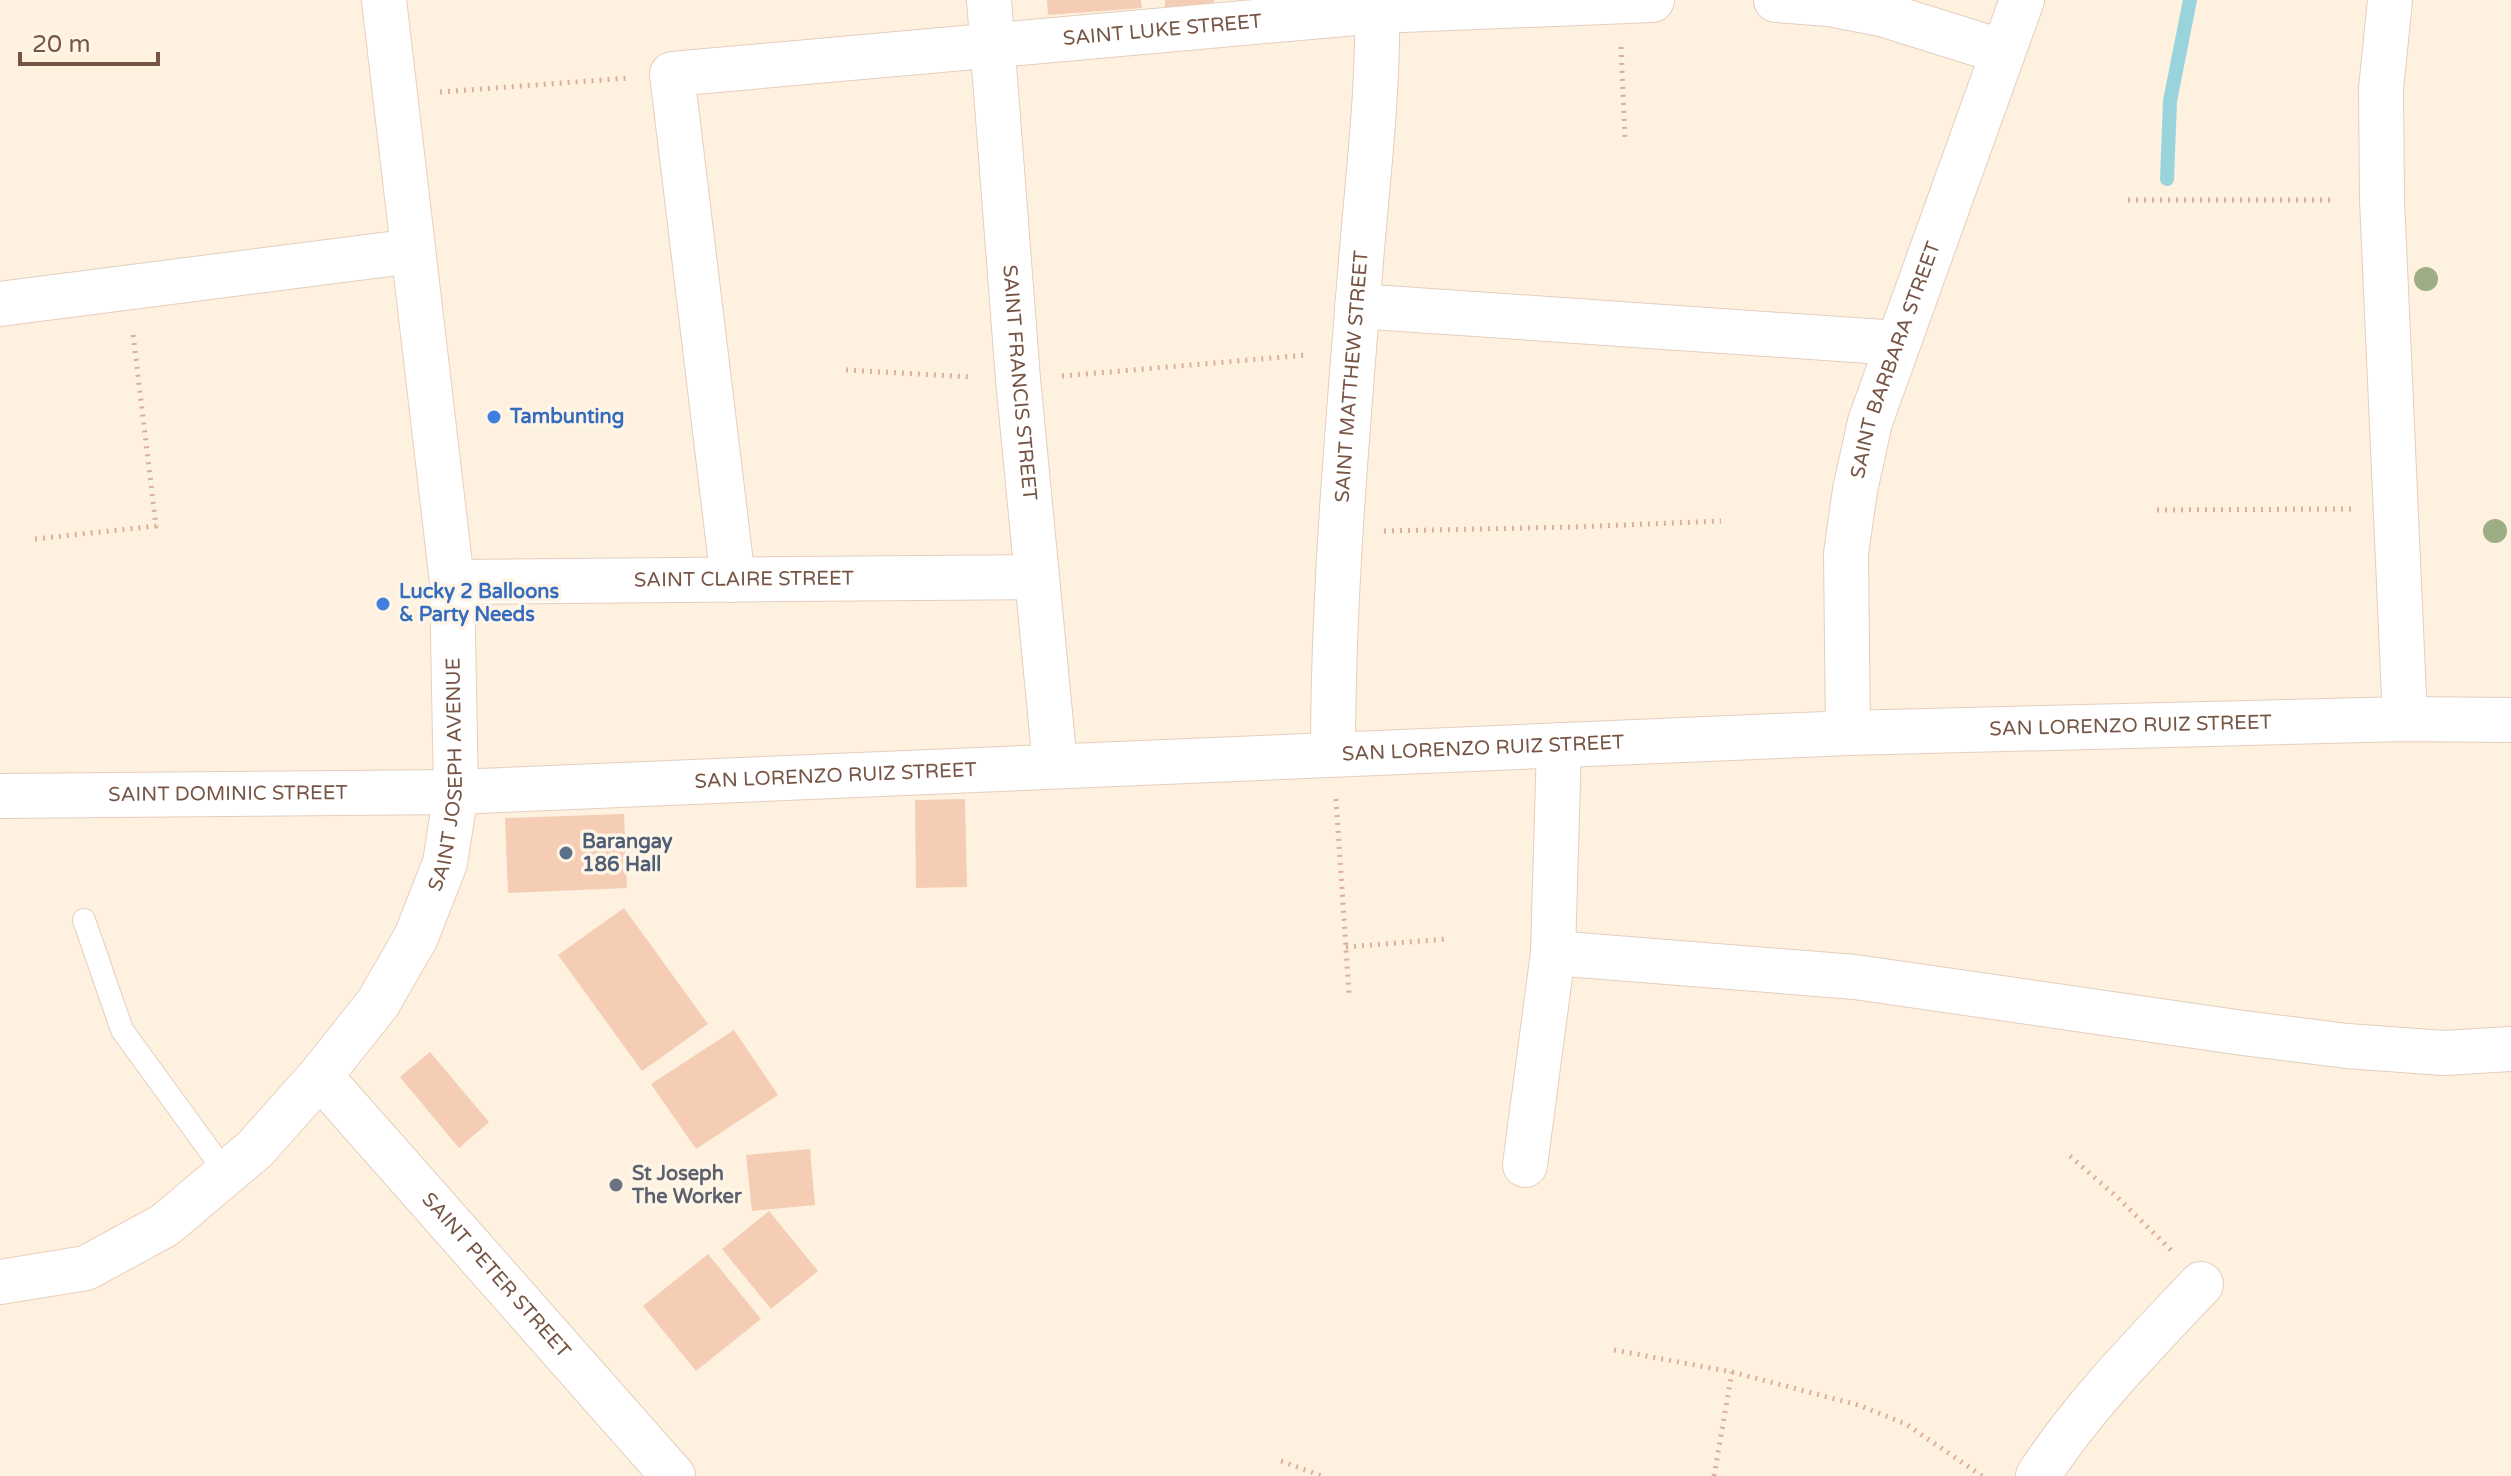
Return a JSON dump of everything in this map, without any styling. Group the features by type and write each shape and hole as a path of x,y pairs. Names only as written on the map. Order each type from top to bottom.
{"street":[{"name":"SAINT JOSEPH AVENUE","path":"0,1282 86,1268 165,1225 255,1149 320,1076 378,1003 416,937 445,863 456,792 452,582 384,0"},
{"name":"SAINT FRANCIS STREET","path":"989,0 1018,379 1055,765"},
{"name":"SAINT LUKE STREET","path":"672,74 991,46 1378,5 1652,0"},
{"path":"1776,0 1829,4 1885,15 2003,52"},
{"name":"SAINT BARBARA STREET","path":"1848,733 1846,554 1855,490 1870,422 2022,0"},
{"path":"2390,0 2381,89 2382,200 2405,719"},
{"name":"SAINT MATTHEW STREET","path":"1333,754 1340,533 1375,85 1378,5"},
{"path":"672,74 733,580"},
{"path":"0,304 413,251"},
{"path":"1357,306 1898,343"},
{"name":"SAINT CLAIRE STREET","path":"452,582 1036,577"},
{"name":"SAN LORENZO RUIZ STREET","path":"456,792 1848,733 2405,719 2511,720"},
{"path":"1525,1165 1553,953 1559,745"},
{"name":"SAINT DOMINIC STREET","path":"0,796 456,792"},
{"path":"1553,953 1855,977 2347,1046 2444,1053 2511,1049"},
{"name":"SAINT PETER STREET","path":"320,1076 673,1476"},
{"path":"2038,1476 2052,1453 2096,1400 2201,1284"}],"lane":[{"path":"84,920 122,1030 226,1173"}],"path":[{"path":"1605,0 1614,17 1621,47 1625,139"},
{"path":"395,96 672,74"},
{"path":"2128,200 2382,200"},
{"path":"35,539 156,526 128,288"},
{"path":"846,370 1018,379 1354,352"},
{"path":"2157,510 2395,509"},
{"path":"1340,533 1721,521"},
{"path":"1333,754 1349,993"},
{"path":"1346,947 1446,939"},
{"path":"2070,1156 2163,1240 2201,1284"},
{"path":"1614,1350 1732,1372 1858,1405 1906,1424 1982,1476"},
{"path":"1714,1476 1732,1372"},
{"path":"1281,1461 1322,1476"}],"building":[{"path":"1047,0 1141,0 1142,8 1048,15"},
{"path":"1165,0 1214,0 1214,7 1165,10"},
{"path":"965,799 967,887 916,888 915,800"},
{"name":"Barangay 186 Hall","path":"624,814 627,888 508,893 505,818"},
{"path":"624,908 708,1024 642,1071 558,955"},
{"path":"734,1030 778,1095 696,1149 651,1084"},
{"path":"430,1052 489,1122 459,1148 400,1077"},
{"path":"810,1149 815,1205 752,1211 746,1155"},
{"path":"769,1211 818,1271 771,1309 722,1249"},
{"path":"708,1254 761,1319 696,1371 643,1306"}],"waterway":[{"path":"2167,179 2170,101 2190,0"}],"place":[{"name":"Tambunting","path":"494,417"},
{"name":"Lucky 2 Balloons & Party Needs","path":"383,604"},
{"name":"Barangay 186 Hall","path":"566,853"},
{"name":"St Joseph The Worker","path":"616,1185"}]}
